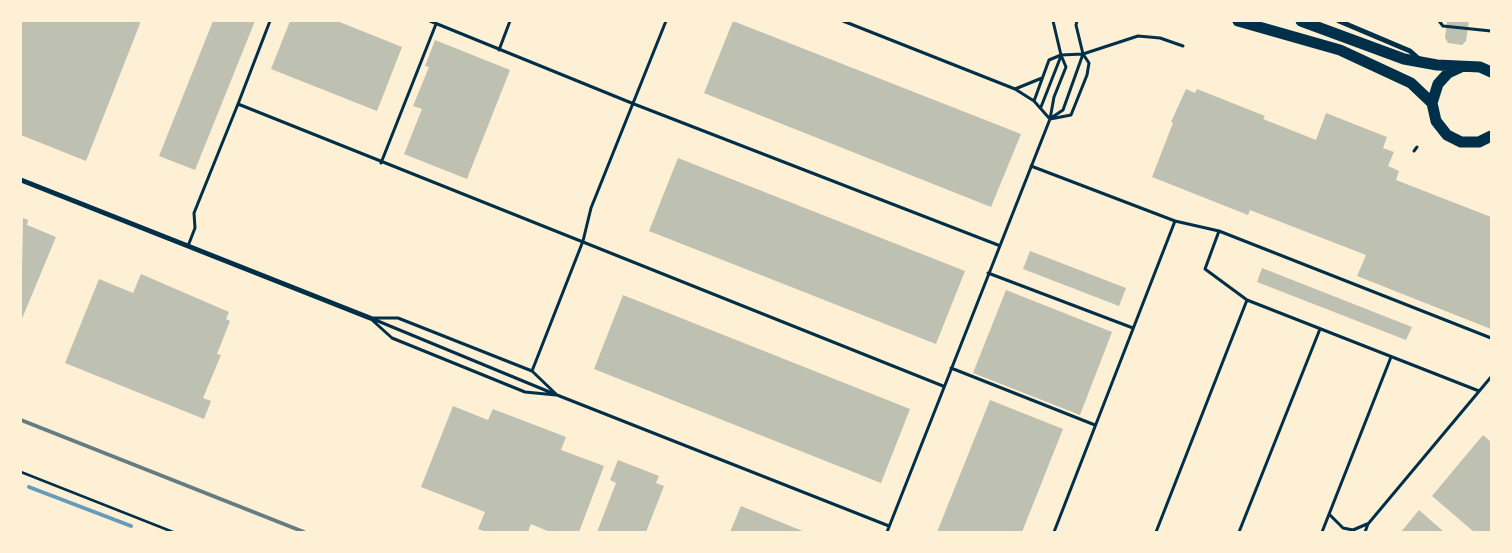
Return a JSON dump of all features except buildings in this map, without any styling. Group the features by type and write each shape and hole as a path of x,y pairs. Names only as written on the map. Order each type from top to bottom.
{"highway":[{"path":"1238,21 1340,50 1410,83 1432,104"},
{"path":"1301,21 1404,59 1437,65 1488,68"},
{"path":"1463,66 1448,73 1438,84 1432,104 1436,121 1447,134 1461,142 1479,142 1491,145"},
{"path":"1479,142 1491,136"}],"street":[{"path":"1339,21 1410,51 1421,61"},
{"path":"21,180 370,318"}],"lane":[{"path":"188,246 195,228 194,213 270,21"},
{"path":"430,21 634,104 998,245"},
{"path":"499,50 510,21"},
{"path":"532,371 583,241 591,208 666,21"},
{"path":"843,21 1015,89 1034,101 1050,118"},
{"path":"887,532 998,245 1050,118 1054,96 1066,67 1061,55 1053,21"},
{"path":"1050,118 1071,115 1087,75 1089,63 1084,54 1076,25 1077,21"},
{"path":"1439,21 1443,26 1491,31"},
{"path":"382,164 436,24"},
{"path":"1034,101 1049,60 1061,55 1084,54 1138,36 1160,38 1183,46"},
{"path":"1050,118 1063,110 1084,54"},
{"path":"1041,107 1061,55"},
{"path":"1015,89 1042,78"},
{"path":"238,104 382,164 583,241 944,386"},
{"path":"1414,152 1417,147"},
{"path":"1031,166 1175,221 1219,231 1491,338"},
{"path":"1054,532 1175,221"},
{"path":"1219,231 1205,270 1247,300 1479,391"},
{"path":"988,272 1133,328"},
{"path":"1156,532 1247,300"},
{"path":"370,318 398,318 532,371 557,395"},
{"path":"370,318 557,395 890,526"},
{"path":"370,318 392,338 525,392 557,395"},
{"path":"1239,532 1320,329"},
{"path":"1322,532 1391,357"},
{"path":"950,368 1095,425"},
{"path":"1365,532 1368,524 1491,377"},
{"path":"1329,514 1343,528 1353,530 1368,524"}],"path":[{"path":"21,472 173,532"}],"waterway":[{"path":"29,487 131,526"}],"railway":[{"path":"21,420 304,532"}]}
